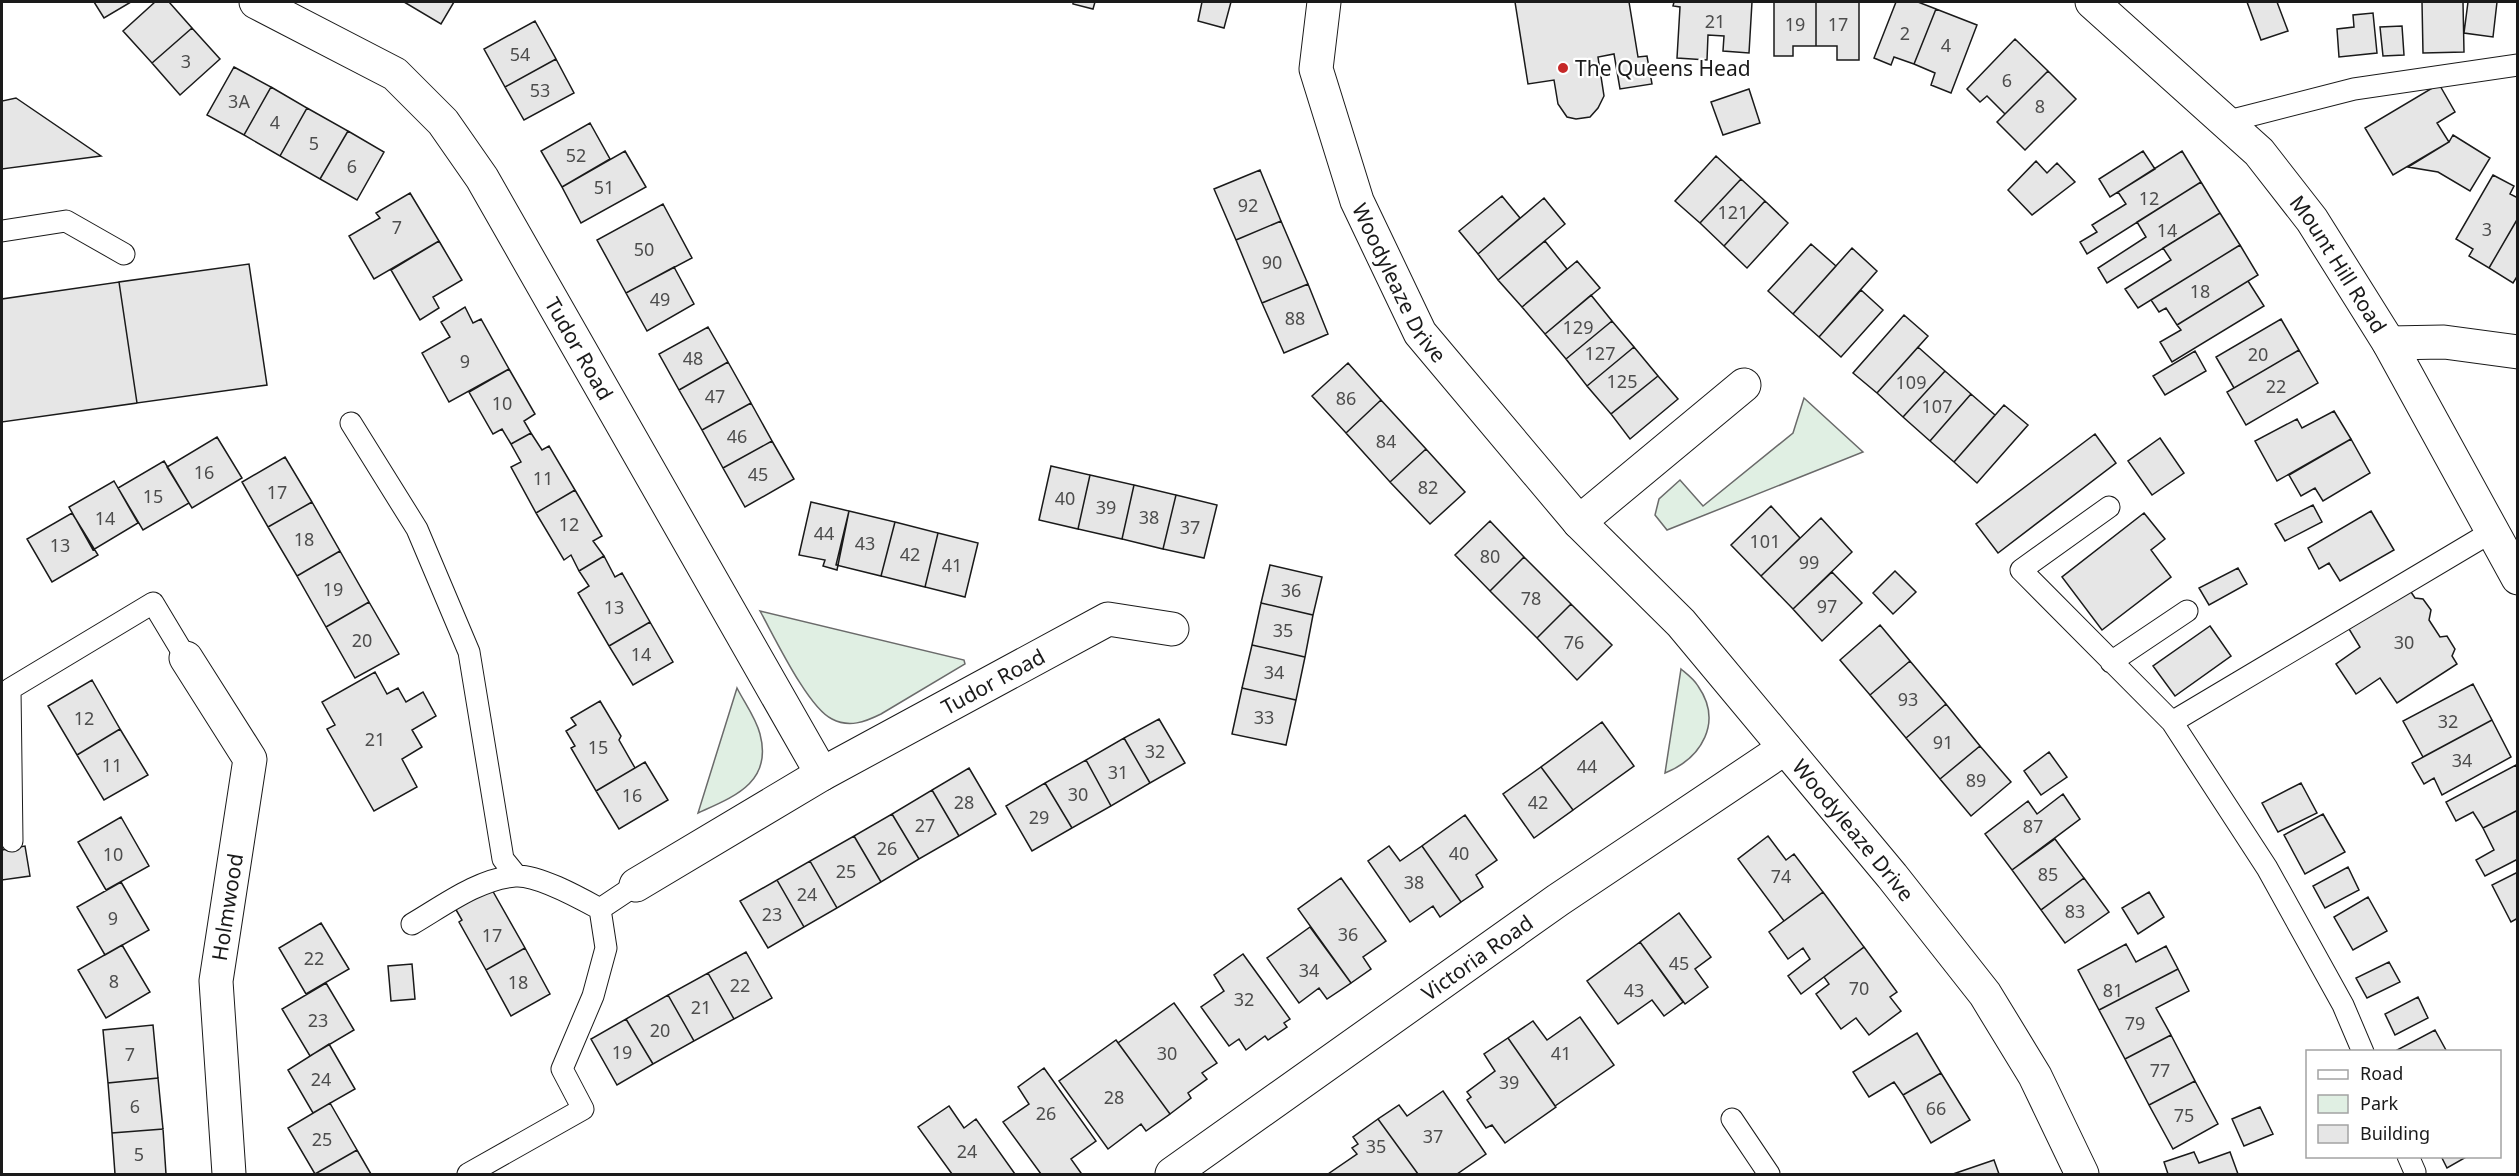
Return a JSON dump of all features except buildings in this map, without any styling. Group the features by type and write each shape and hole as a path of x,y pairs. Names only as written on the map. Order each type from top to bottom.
{"street":[{"name":"Tudor Road","path":"256,2 395,74 443,122 482,178 822,774"},
{"name":"Woodyleaze Drive","path":"1324,2 1316,69 1357,201 1420,333 1579,522 1681,623 1893,876 1985,994 2035,1076 2082,1174"},
{"name":"Mount Hill Road","path":"2092,2 2259,152 2312,220 2389,343 2517,578"},
{"path":"2389,343 2444,342 2517,352"},
{"path":"1579,522 1744,385"},
{"name":"Tudor Road","path":"636,885 822,774 1108,620 1172,629"},
{"name":"Holmwood","path":"186,658 250,759 216,981 229,1174"},
{"name":"Victoria Road","path":"1172,1174 1558,900 1785,748"}],"lane":[{"path":"2225,122 2354,89 2517,65"},
{"path":"2,231 66,221 124,254"},
{"path":"351,423 417,530 469,652 503,859 516,875"},
{"path":"2109,507 2021,570 2172,722 2266,868 2343,1005 2362,1050"},
{"path":"2172,722 2493,531"},
{"path":"12,841 10,689 153,603 186,658"},
{"path":"2111,662 2187,611"},
{"path":"412,924 478,886 516,875 556,886 600,909"},
{"path":"600,909 636,885"},
{"path":"468,1174 583,1108 562,1069 593,996 606,948 600,909"},
{"path":"1732,1119 1769,1174"}],"green space":[{"path":"1804,398 1863,452 1667,530 1655,515 1659,499 1680,480 1703,506 1793,433"},
{"path":"760,611 964,660 965,664 875,717 857,723 838,722 823,712 802,687"},
{"path":"1681,669 1698,686 1705,699 1709,713 1708,725 1705,737 1698,748 1689,758 1665,773"},
{"path":"737,688 760,734 763,751 761,765 747,786 724,801 698,813"}],"place":[{"name":"The Queens Head","path":"1563,68"}]}
